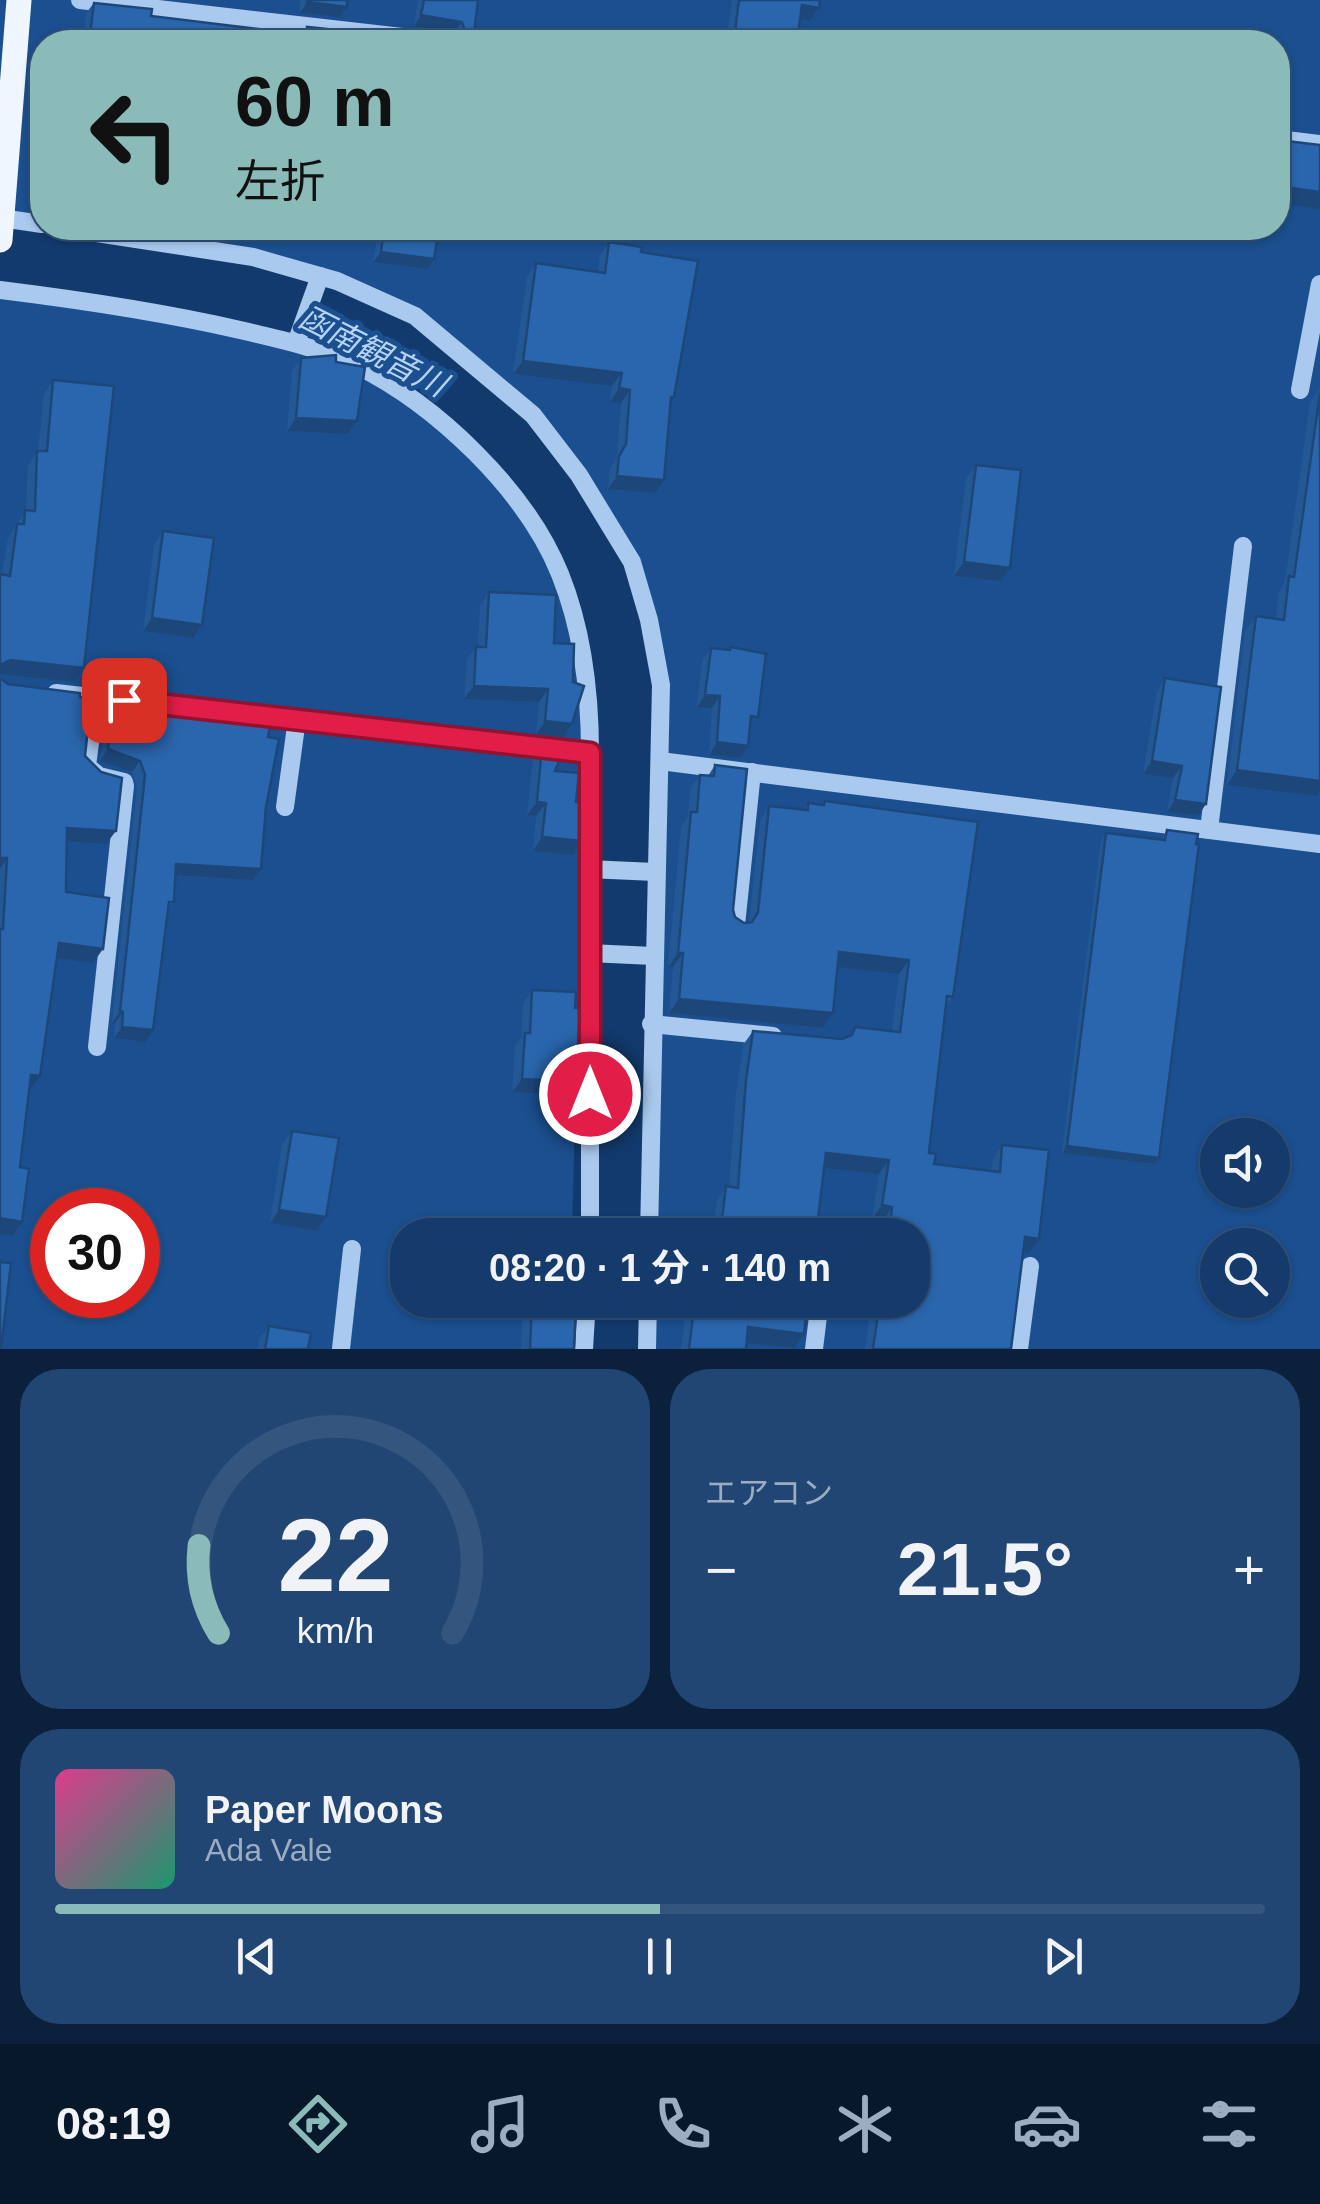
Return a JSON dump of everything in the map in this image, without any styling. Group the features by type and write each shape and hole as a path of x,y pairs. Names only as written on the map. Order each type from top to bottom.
{"main road":[{"path":"1,227 19,0"}],"street":[{"path":"80,0 341,30"},
{"path":"1290,140 1320,144"},
{"path":"1,227 30,225"},
{"path":"142,240 253,257 317,285 414,316 533,415 580,475 632,562 649,620 661,685 647,955 652,1024 649,1218"},
{"path":"1300,390 1320,284"},
{"path":"299,336 317,285"},
{"path":"0,290 299,336 401,392 442,423 507,487 560,573 579,633 590,699 594,869 590,1218"},
{"path":"1209,830 1243,546"},
{"path":"43,692 590,753"},
{"path":"96,697 87,766 99,776 124,782 126,786 97,1047"},
{"path":"286,807 297,718"},
{"path":"660,760 1320,844"},
{"path":"736,925 752,772"},
{"path":"594,869 650,872"},
{"path":"594,953 647,955"},
{"path":"652,1024 797,1038"},
{"path":"341,1349 352,1249"},
{"path":"1019,1349 1030,1266"},
{"path":"584,1349 586,1318"},
{"path":"647,1349 648,1318"},
{"path":"814,1349 818,1318"}],"building":[{"path":"347,0 347,7 307,2"},
{"path":"424,0 478,0 474,30 465,30 462,22 421,15"},
{"path":"739,0 820,0 819,8 802,5 799,30 735,30"},
{"path":"94,3 152,9 151,16 266,30 91,30"},
{"path":"1290,141 1320,145 1320,192 1290,188"},
{"path":"382,240 437,240 434,259 381,252"},
{"path":"609,242 642,247 641,252 698,261 671,397 664,480 617,476 619,456 626,444 630,390 619,388 622,373 523,361 536,263 605,273"},
{"path":"336,355 336,362 365,367 357,421 296,418 301,358"},
{"path":"53,380 114,386 84,668 10,660 0,665 0,574 10,576 17,524 24,524 25,510 35,511 37,451 47,451"},
{"path":"1320,393 1320,781 1237,770 1256,616 1284,620 1289,576 1294,577"},
{"path":"976,465 1021,470 1010,568 964,562"},
{"path":"163,531 214,538 202,625 152,618"},
{"path":"489,592 556,595 554,643 574,644 573,682 584,686 572,724 545,721 548,689 474,686 476,647 486,647"},
{"path":"731,647 766,654 758,717 751,716 748,746 717,742 720,696 705,695 711,648"},
{"path":"0,678 8,684 80,693 80,697 91,699 85,756 101,772 122,778 116,831 67,828 66,892 109,898 103,949 59,943 40,1076 31,1075 20,1167 29,1169 22,1222 0,1218 0,929 7,858 0,858"},
{"path":"1165,678 1221,687 1206,804 1175,800 1182,766 1152,761"},
{"path":"114,704 173,712 173,706 183,707 270,724 268,737 279,739 266,807 261,869 176,864 174,902 169,902 153,1030 122,1027 120,1011 145,775 140,761 108,749"},
{"path":"542,746 564,748 555,771 579,773 576,802 586,803 583,841 542,837 546,803 537,802"},
{"path":"715,765 747,769 733,910 744,923 752,922 758,912 769,806 808,810 808,803 824,805 825,801 978,822 953,997 947,996 929,1153 936,1154 934,1164 1000,1172 1002,1145 1049,1150 1039,1239 1025,1237 1011,1349 873,1349 877,1318 930,1318 930,1218 891,1218 892,1207 882,1205 889,1160 826,1153 818,1218 722,1218 726,1186 738,1188 753,1031 842,1039 852,1035 855,1027 900,1032 909,960 839,952 833,1013 679,999 683,953 678,953 691,812 697,812 700,775 714,776"},
{"path":"1167,830 1198,834 1199,844 1159,1158 1067,1146 1106,833 1165,840"},
{"path":"532,990 576,992 575,1008 580,1008 577,1069 562,1068 561,1081 522,1079"},
{"path":"292,1131 339,1138 326,1217 279,1210"},
{"path":"0,1262 11,1263 1,1349 0,1349"},
{"path":"531,1318 575,1318 574,1349 530,1349"},
{"path":"693,1318 806,1318 804,1334 748,1327 746,1349 689,1349"},
{"path":"269,1326 311,1333 308,1349 265,1349"}],"waterway":[{"name":"函南観音川","path":"0,258 270,300 381,347 415,367 476,406 539,471 602,593 621,715 608,1218"},
{"name":"函南観音川","path":"605,1349 606,1318"}],"route":[{"path":"124,700 590,753 590,1094"}]}
